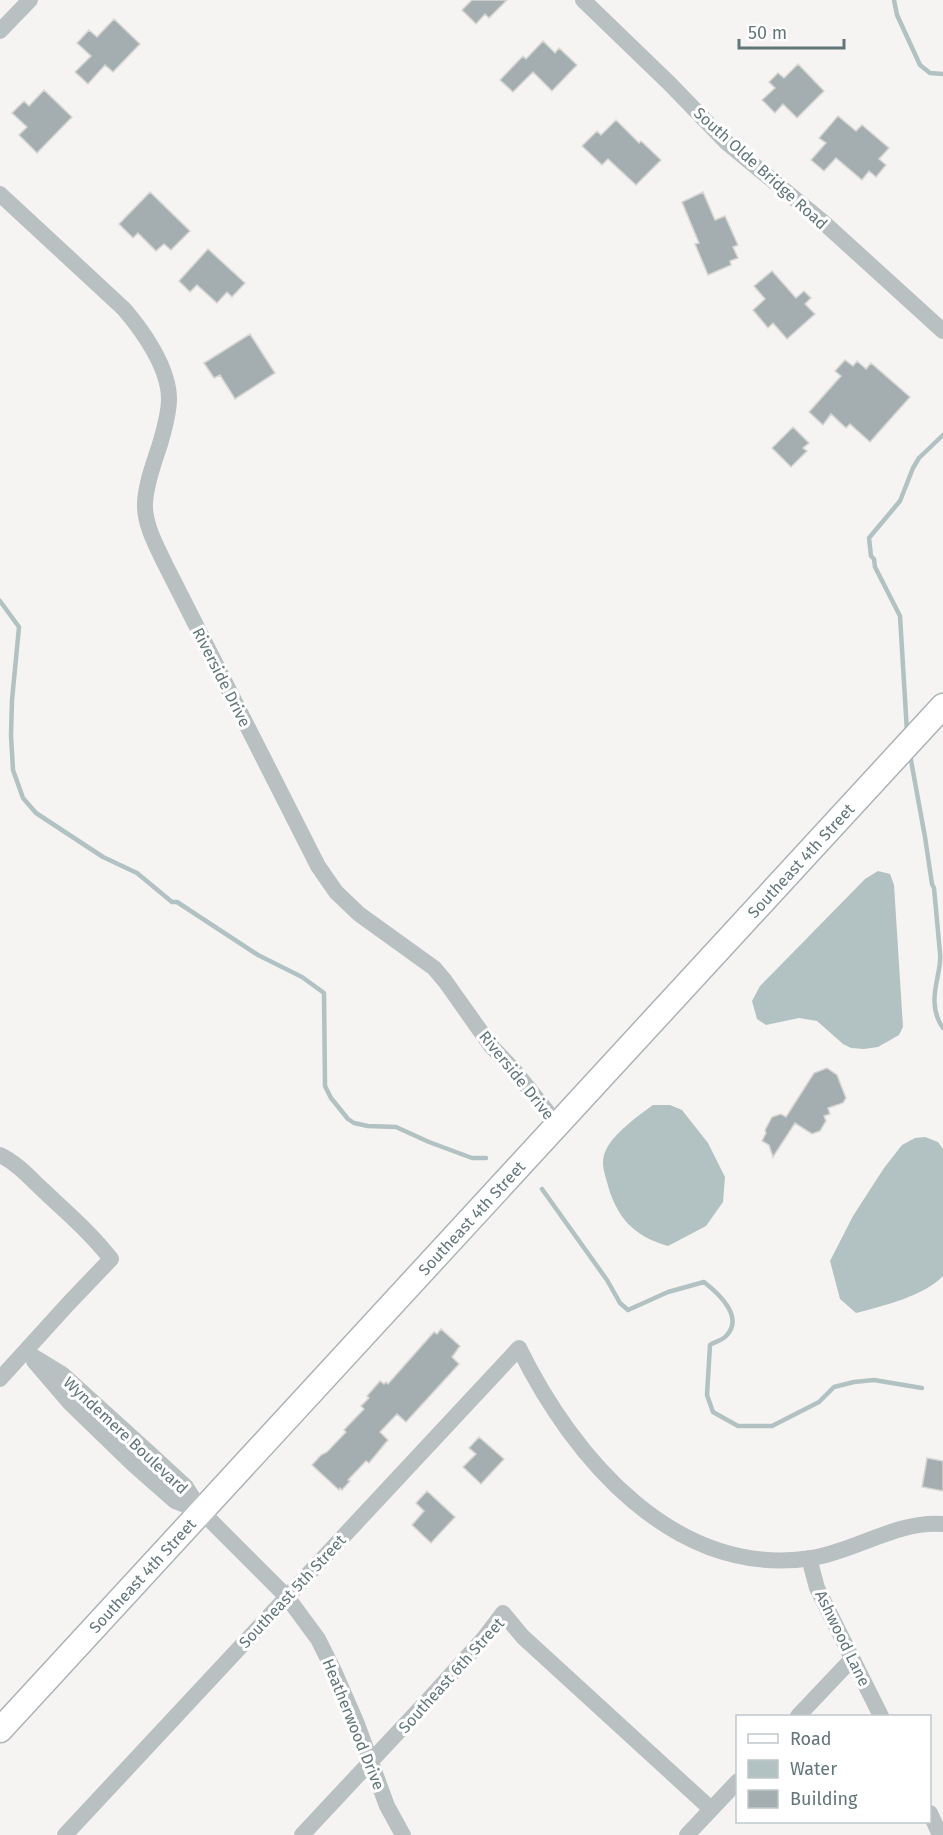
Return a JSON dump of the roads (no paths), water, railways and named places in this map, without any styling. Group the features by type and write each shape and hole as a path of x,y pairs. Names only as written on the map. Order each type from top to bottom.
{"main road":[{"name":"Southeast 4th Street","path":"0,1730 943,706"}],"street":[{"path":"0,31 30,0"},
{"name":"South Olde Bridge Road","path":"583,0 726,142 823,222 943,331"},
{"name":"Riverside Drive","path":"0,194 124,309 140,329 158,361 169,396 163,432 147,488 145,502 148,524 165,564 318,867 336,891 359,914 434,968 446,981 491,1046 513,1069 558,1125"},
{"path":"0,1155 16,1165 79,1222 111,1259 0,1379"},
{"name":"Southeast 5th Street","path":"65,1835 519,1348 535,1381 590,1458 657,1521 701,1544 740,1555 782,1560 809,1558"},
{"name":"Wyndemere Boulevard","path":"26,1352 62,1374 90,1397 186,1487 201,1511"},
{"name":"Heatherwood Drive","path":"201,1511 287,1597 318,1639 357,1724 387,1806 404,1835"},
{"path":"809,1558 845,1549 909,1526 943,1524"},
{"name":"Ashwood Lane","path":"809,1558 817,1588 880,1715"},
{"name":"Southeast 6th Street","path":"302,1835 371,1764 484,1638 503,1613 523,1636 711,1809"},
{"path":"799,1715 852,1659"},
{"path":"687,1835 736,1782"}],"water":[{"path":"878,871 890,874 894,885 903,1027 899,1035 878,1047 851,1048 843,1044 817,1021 799,1018 766,1025 757,1019 752,1001 760,986 865,879"},
{"path":"653,1105 670,1105 682,1110 708,1143 725,1177 723,1202 706,1226 668,1246 645,1237 621,1215 611,1194 603,1164 605,1151 617,1134"},
{"path":"925,1137 938,1142 943,1149 943,1276 914,1295 856,1313 840,1299 830,1261 853,1216 884,1168 902,1145 915,1138"}],"waterway":[{"path":"894,0 897,15 920,65 930,73 943,74"},
{"path":"907,732 900,616 875,567 869,538 900,501 919,458 943,435"},
{"path":"0,601 19,627 12,700 13,770 23,798 36,813 103,857 137,873 172,902 177,902 258,955 302,977 324,993 325,1086 331,1098 348,1119 368,1126 396,1127 472,1158 486,1158"},
{"path":"910,755 934,888 940,953 934,998 935,1008 943,1028"},
{"path":"542,1189 607,1280 620,1303 628,1310 668,1292 704,1282 722,1299 733,1321 726,1336 710,1345 707,1395 713,1412 738,1426 772,1426 819,1402 834,1387 854,1382 874,1380 922,1388"}]}
